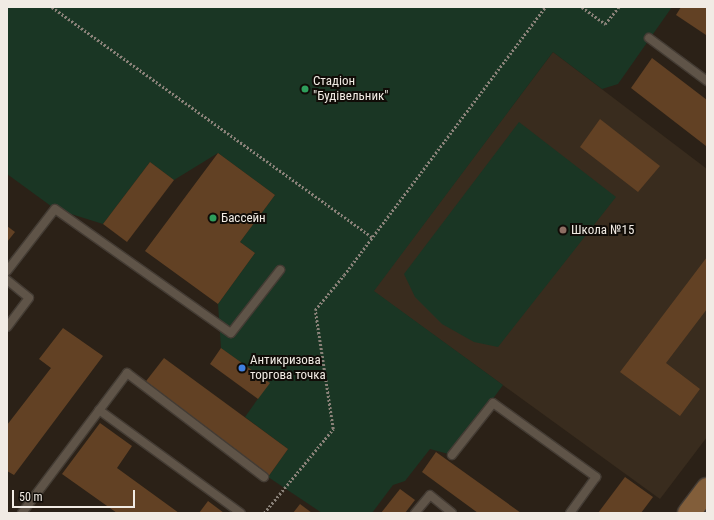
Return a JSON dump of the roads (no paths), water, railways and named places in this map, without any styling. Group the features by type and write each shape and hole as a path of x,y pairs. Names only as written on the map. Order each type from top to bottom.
{"street":[{"path":"689,513 707,489"}],"lane":[{"path":"649,38 707,81"},
{"path":"7,271 55,209 231,333 280,270"},
{"path":"7,280 28,298 7,327"},
{"path":"22,513 127,373 264,477"},
{"path":"452,455 493,403 596,477 570,513"},
{"path":"99,410 242,513"},
{"path":"415,513 430,495 452,513"}],"place":[{"name":"Стадіон \"Будівельник\"","path":"305,89"},
{"name":"Бассейн","path":"213,218"},
{"name":"Школа №15","path":"563,230"},
{"name":"Антикризова торгова точка","path":"242,368"}]}
